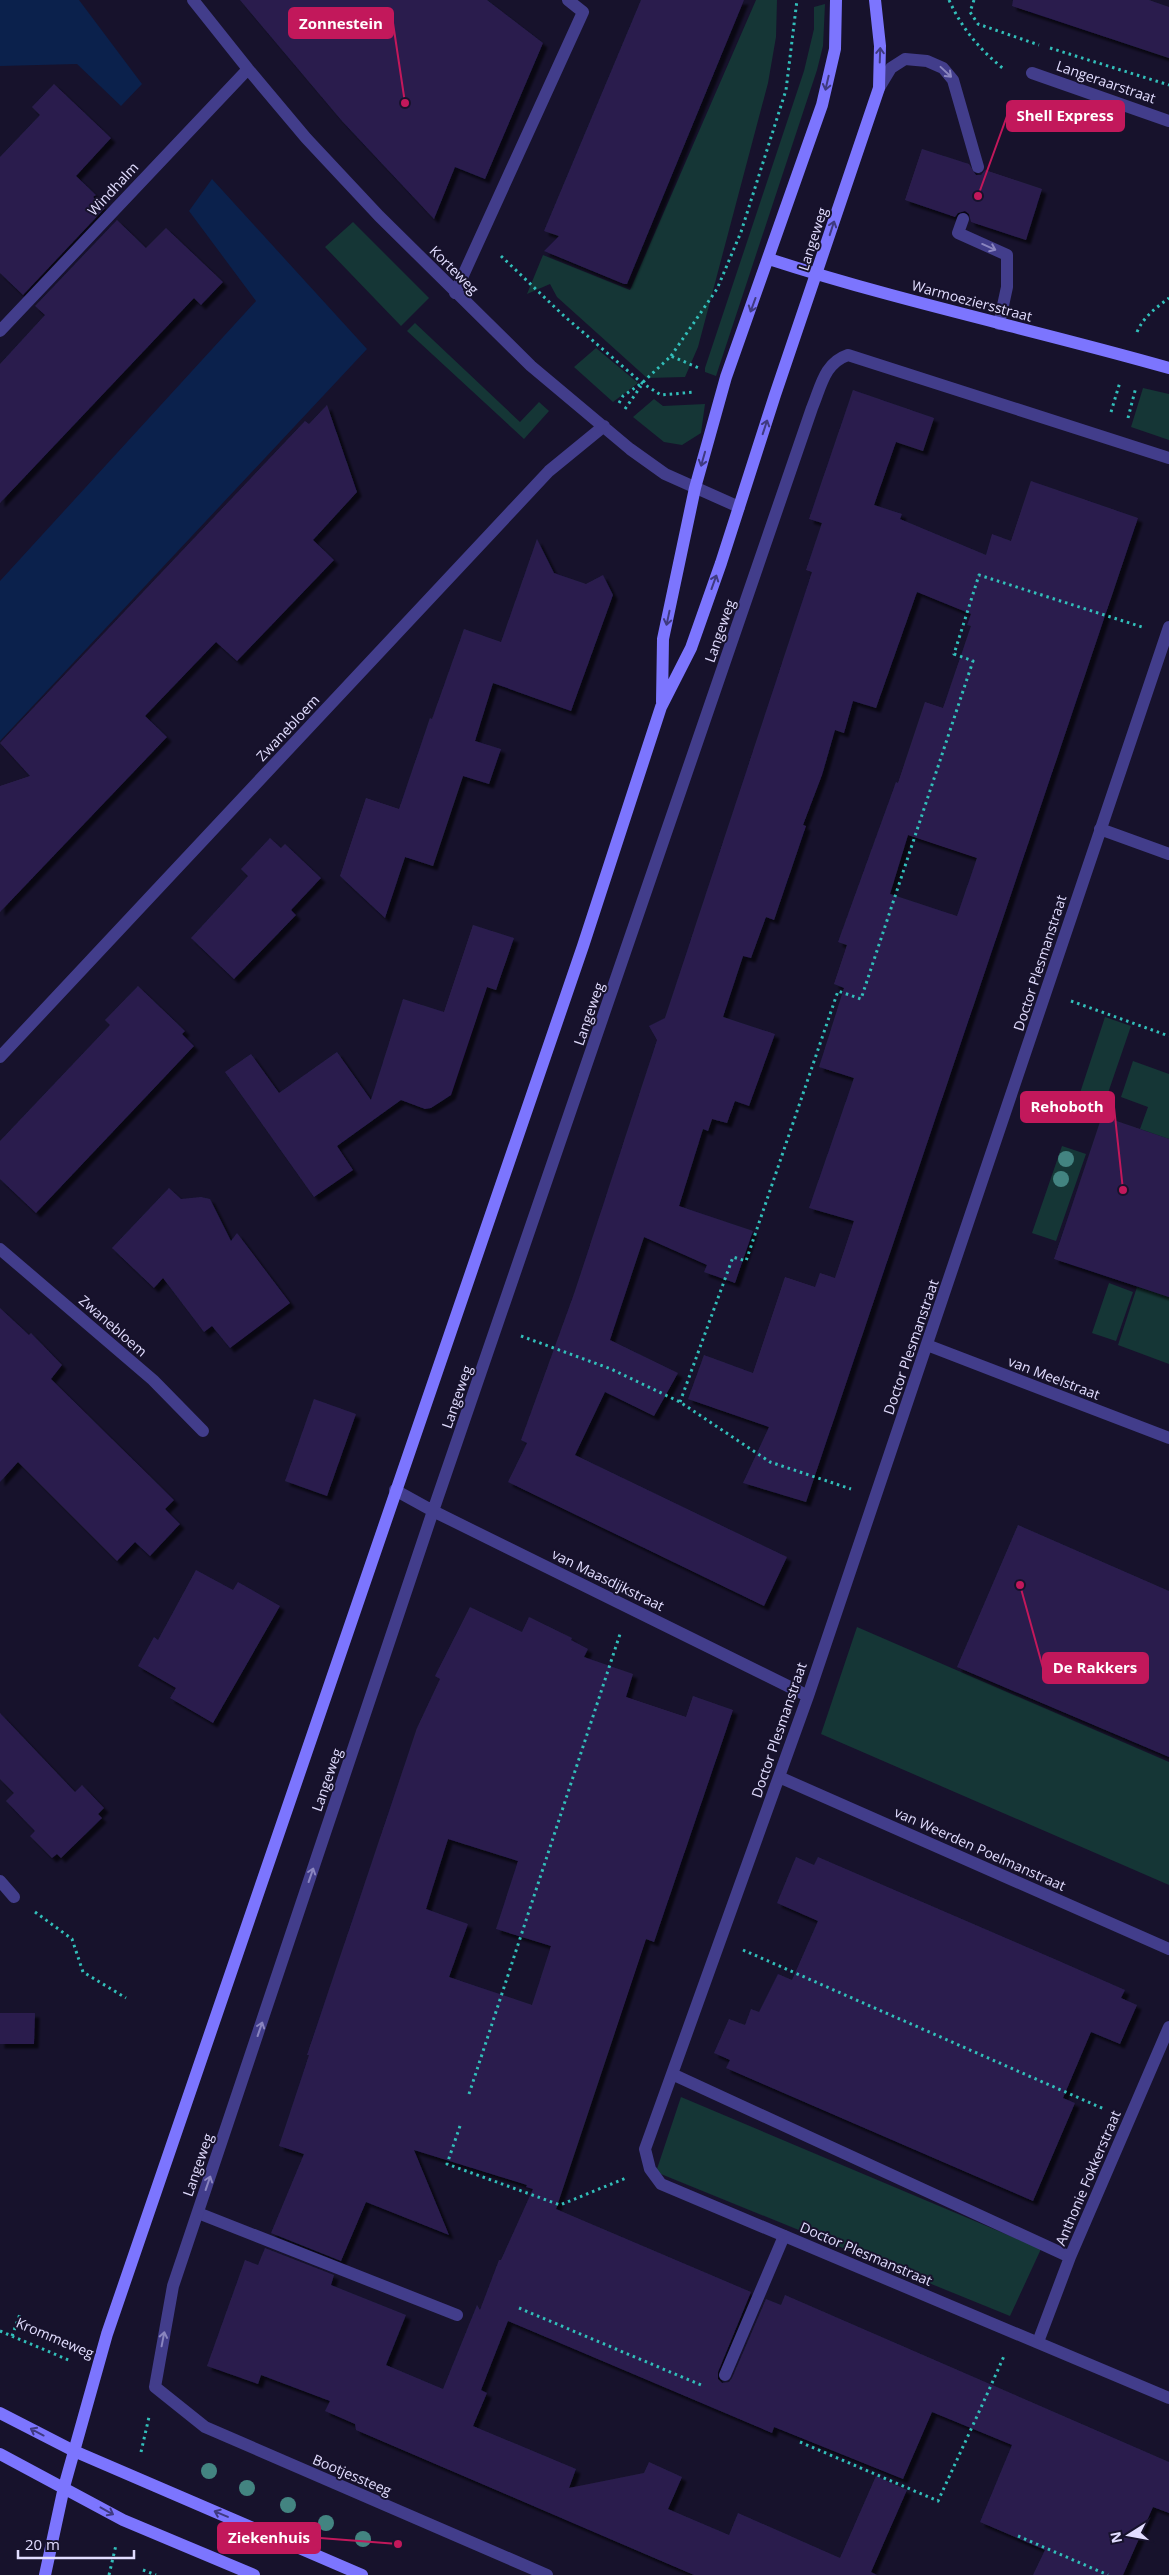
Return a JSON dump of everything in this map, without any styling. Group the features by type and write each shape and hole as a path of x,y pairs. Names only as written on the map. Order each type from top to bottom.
{"main road":[{"name":"Langeweg","path":"661,707 663,639 695,488 726,378 822,105 835,48 836,0"},
{"name":"Langeweg","path":"45,2575 64,2487 98,2372 107,2334 583,946 661,707 691,648 879,88 880,46 875,0"},
{"name":"Warmoeziersstraat","path":"769,259 999,324 1169,368"},
{"path":"0,2413 74,2451 362,2575"},
{"path":"0,2454 123,2520 254,2575"}],"street":[{"name":"Korteweg","path":"193,0 248,70 359,195 456,293 532,366 665,474 739,507"},
{"path":"456,293 583,12 568,0"},
{"path":"879,88 891,68 905,59 927,61 943,68 953,80 978,167"},
{"name":"Windhalm","path":"0,331 248,70"},
{"name":"Langeraarstraat","path":"1032,72 1169,121"},
{"path":"963,219 958,233 1007,255 1007,286 999,324"},
{"name":"Langeweg","path":"155,2387 173,2286 433,1511 812,408 828,367 837,359 848,355 1169,458"},
{"name":"Zwanebloem","path":"0,1057 549,471 604,426"},
{"name":"Doctor Plesmanstraat","path":"1168,630 808,1696 646,2149 650,2169 661,2184 1169,2398"},
{"path":"1100,829 1169,854"},
{"name":"Zwanebloem","path":"0,1248 153,1380 203,1431"},
{"name":"van Meelstraat","path":"927,1345 1169,1438"},
{"name":"van Maasdijkstraat","path":"395,1490 433,1511 808,1696"},
{"name":"van Weerden Poelmanstraat","path":"779,1777 1169,1949"},
{"path":"0,1881 14,1897"},
{"name":"Anthonie Fokkerstraat","path":"1038,2342 1070,2257 1169,2027"},
{"path":"672,2074 1070,2257"},
{"path":"198,2213 457,2315"},
{"path":"725,2373 784,2236"},
{"name":"Bootjessteeg","path":"155,2387 205,2427 547,2575"}],"path":[{"path":"671,356 717,288 741,232 786,90 797,0"},
{"path":"974,0 970,12 978,24 1169,85"},
{"path":"481,237 563,315 642,383 630,405 604,426"},
{"path":"1126,425 1136,387"},
{"path":"680,1402 733,1257 746,1261 838,991 861,998 973,661 954,654 979,574 1131,624 1168,630"},
{"path":"1046,992 1169,1036"},
{"path":"497,1327 612,1369 680,1402 770,1462 876,1496"},
{"path":"469,2094 627,1607"},
{"path":"14,1897 72,1939 83,1972 126,1998"},
{"path":"720,1940 1130,2120"},
{"path":"460,2126 447,2164 560,2205 650,2169"},
{"path":"519,2308 704,2386 713,2367 725,2373"},
{"path":"12,2336 20,2314"},
{"name":"Krommeweg","path":"0,2331 98,2372"},
{"path":"800,2442 938,2502 981,2404 994,2383 1014,2332"},
{"path":"1018,2536 1108,2575"},
{"path":"143,2570 156,2575"}],"green space":[{"path":"756,0 777,0 776,37 768,83 698,347 685,377 647,378 557,297 550,284 527,294 543,255 630,290"},
{"path":"825,4 823,46 817,70 716,376 705,372 705,368 804,71 814,29 814,7"},
{"path":"353,222 429,298 401,326 325,247"},
{"path":"415,323 520,422 539,402 549,411 524,439 407,331"},
{"path":"596,348 638,383 613,402 574,367"},
{"path":"1143,388 1169,394 1169,440 1131,427"},
{"path":"654,399 663,406 705,404 701,433 682,445 664,442 633,417"},
{"path":"1105,1017 1131,1026 1108,1093 1096,1102 1079,1096"},
{"path":"1133,1061 1169,1074 1169,1139 1140,1129 1148,1107 1121,1097"},
{"path":"1062,1146 1086,1154 1056,1241 1032,1233"},
{"path":"1109,1283 1133,1292 1116,1341 1092,1333"},
{"path":"1137,1287 1169,1297 1169,1364 1118,1345"},
{"path":"857,1627 1169,1762 1169,1885 821,1734"},
{"path":"681,2097 1041,2249 1010,2316 656,2172"}],"water":[{"path":"0,0 79,0 142,84 121,106 77,64 0,66"},
{"path":"212,179 367,349 0,741 0,581 256,301 189,211"}],"building":[{"path":"240,0 487,0 543,43 485,179 455,167 434,219 342,121"},
{"path":"641,0 744,0 627,284 624,284 544,251 559,236 544,231"},
{"path":"1013,0 1149,0 1169,7 1169,58 1012,6"},
{"path":"54,84 111,138 76,176 96,195 93,197 105,208 23,295 0,273 0,157 40,115 32,107"},
{"path":"922,149 969,164 976,175 981,175 985,170 1042,189 1026,240 971,222 969,214 965,211 958,213 955,217 905,200"},
{"path":"117,220 146,248 166,228 223,282 201,305 194,298 0,503 0,364 45,315 35,306"},
{"path":"853,390 934,418 923,451 896,442 874,505 902,514 900,519 986,555 992,534 1011,541 1031,481 1138,518 806,1502 743,1483 769,1427 688,1399 704,1355 753,1373 785,1277 815,1287 820,1273 835,1278 854,1221 809,1208 854,1078 819,1067 844,988 834,984 847,945 838,942 896,782 898,783 925,702 943,708 971,626 967,625 971,614 917,592 876,708 853,701 844,733 835,730 822,775 803,825 806,826 774,920 766,917 751,958 743,956 723,1017 775,1034 749,1106 735,1101 727,1123 712,1119 708,1131 703,1129 679,1206 753,1231 735,1283 704,1272 707,1265 644,1237 610,1340 678,1373 654,1416 605,1392 575,1455 787,1557 764,1606 508,1482 527,1443 521,1440 575,1291 657,1040 649,1026 665,1018 812,572 806,570 822,523 809,519","holes":["908,835 977,858 957,916 890,894"]},
{"path":"327,405 357,492 313,540 334,560 237,661 216,642 145,716 167,737 0,912 0,786 30,776 0,743 305,421 309,424"},
{"path":"537,539 554,573 586,584 603,575 613,595 571,711 493,683 475,741 501,749 489,784 463,776 433,866 405,857 385,918 340,876 366,798 399,809 430,718 432,719 464,629 501,642"},
{"path":"270,838 281,848 285,844 321,878 291,910 296,915 234,979 191,938 248,876 241,869"},
{"path":"473,925 514,938 496,990 487,987 451,1095 431,1108 425,1109 401,1100 337,1146 353,1170 314,1197 225,1072 251,1054 279,1093 337,1052 371,1100 403,999 444,1012"},
{"path":"138,986 185,1031 182,1034 194,1046 36,1213 0,1179 0,1141 110,1025 105,1020"},
{"path":"1102,1116 1169,1139 1169,1297 1054,1259"},
{"path":"169,1188 181,1199 201,1197 210,1199 231,1241 237,1233 290,1303 230,1348 212,1326 204,1332 163,1278 154,1288 112,1248"},
{"path":"0,1308 29,1335 31,1333 62,1365 51,1379 174,1500 165,1509 180,1524 150,1556 135,1542 117,1561 18,1462 0,1482"},
{"path":"314,1399 356,1414 327,1496 285,1481"},
{"path":"1018,1525 1169,1591 1169,1757 957,1667"},
{"path":"196,1570 233,1590 238,1582 280,1606 213,1723 170,1698 176,1688 138,1666 154,1637 158,1640"},
{"path":"470,1607 522,1632 529,1617 572,1638 571,1640 588,1649 584,1657 633,1674 626,1697 686,1717 693,1696 733,1710 654,1942 646,1939 556,2209 751,2292 718,2372 718,2379 722,2383 729,2382 732,2378 766,2299 781,2305 785,2295 1169,2462 1169,2513 1153,2507 1123,2575 1033,2575 1045,2550 980,2522 1012,2445 932,2412 903,2479 774,2427 772,2433 508,2321 481,2390 487,2393 473,2426 576,2469 569,2488 644,2473 649,2462 682,2477 668,2509 729,2535 738,2513 840,2558 876,2476 907,2490 871,2572 877,2575 694,2575 356,2430 355,2424 325,2411 330,2401 261,2375 258,2384 207,2366 245,2260 258,2265 265,2248 334,2275 331,2285 406,2315 386,2365 443,2389 477,2305 480,2310 499,2260 501,2260 533,2189 526,2187 527,2185 414,2150 449,2235 366,2202 341,2261 271,2233 304,2154 279,2146 309,2055 307,2055 417,1728 440,1679 435,1676","holes":["448,1839 518,1861 496,1929 551,1946 532,2005 449,1977 468,1924 426,1909"]},
{"path":"0,1713 75,1792 82,1785 104,1808 98,1814 102,1818 61,1858 57,1854 52,1858 30,1836 35,1831 6,1801 14,1793 0,1779"},
{"path":"796,1857 814,1865 818,1857 1059,1961 1125,1990 1121,1998 1137,2005 1120,2044 1091,2032 1063,2098 1075,2103 1033,2201 726,2068 730,2060 714,2053 729,2019 745,2025 751,2009 759,2012 778,1974 792,1980 818,1921 777,1903"},
{"path":"0,2013 35,2013 34,2044 0,2044"}],"place":[{"name":"Zonnestein","path":"405,103"},
{"name":"Shell Express","path":"978,196"},
{"name":"Rehoboth","path":"1123,1190"},
{"name":"De Rakkers","path":"1020,1585"},
{"name":"Ziekenhuis","path":"398,2544"}]}
